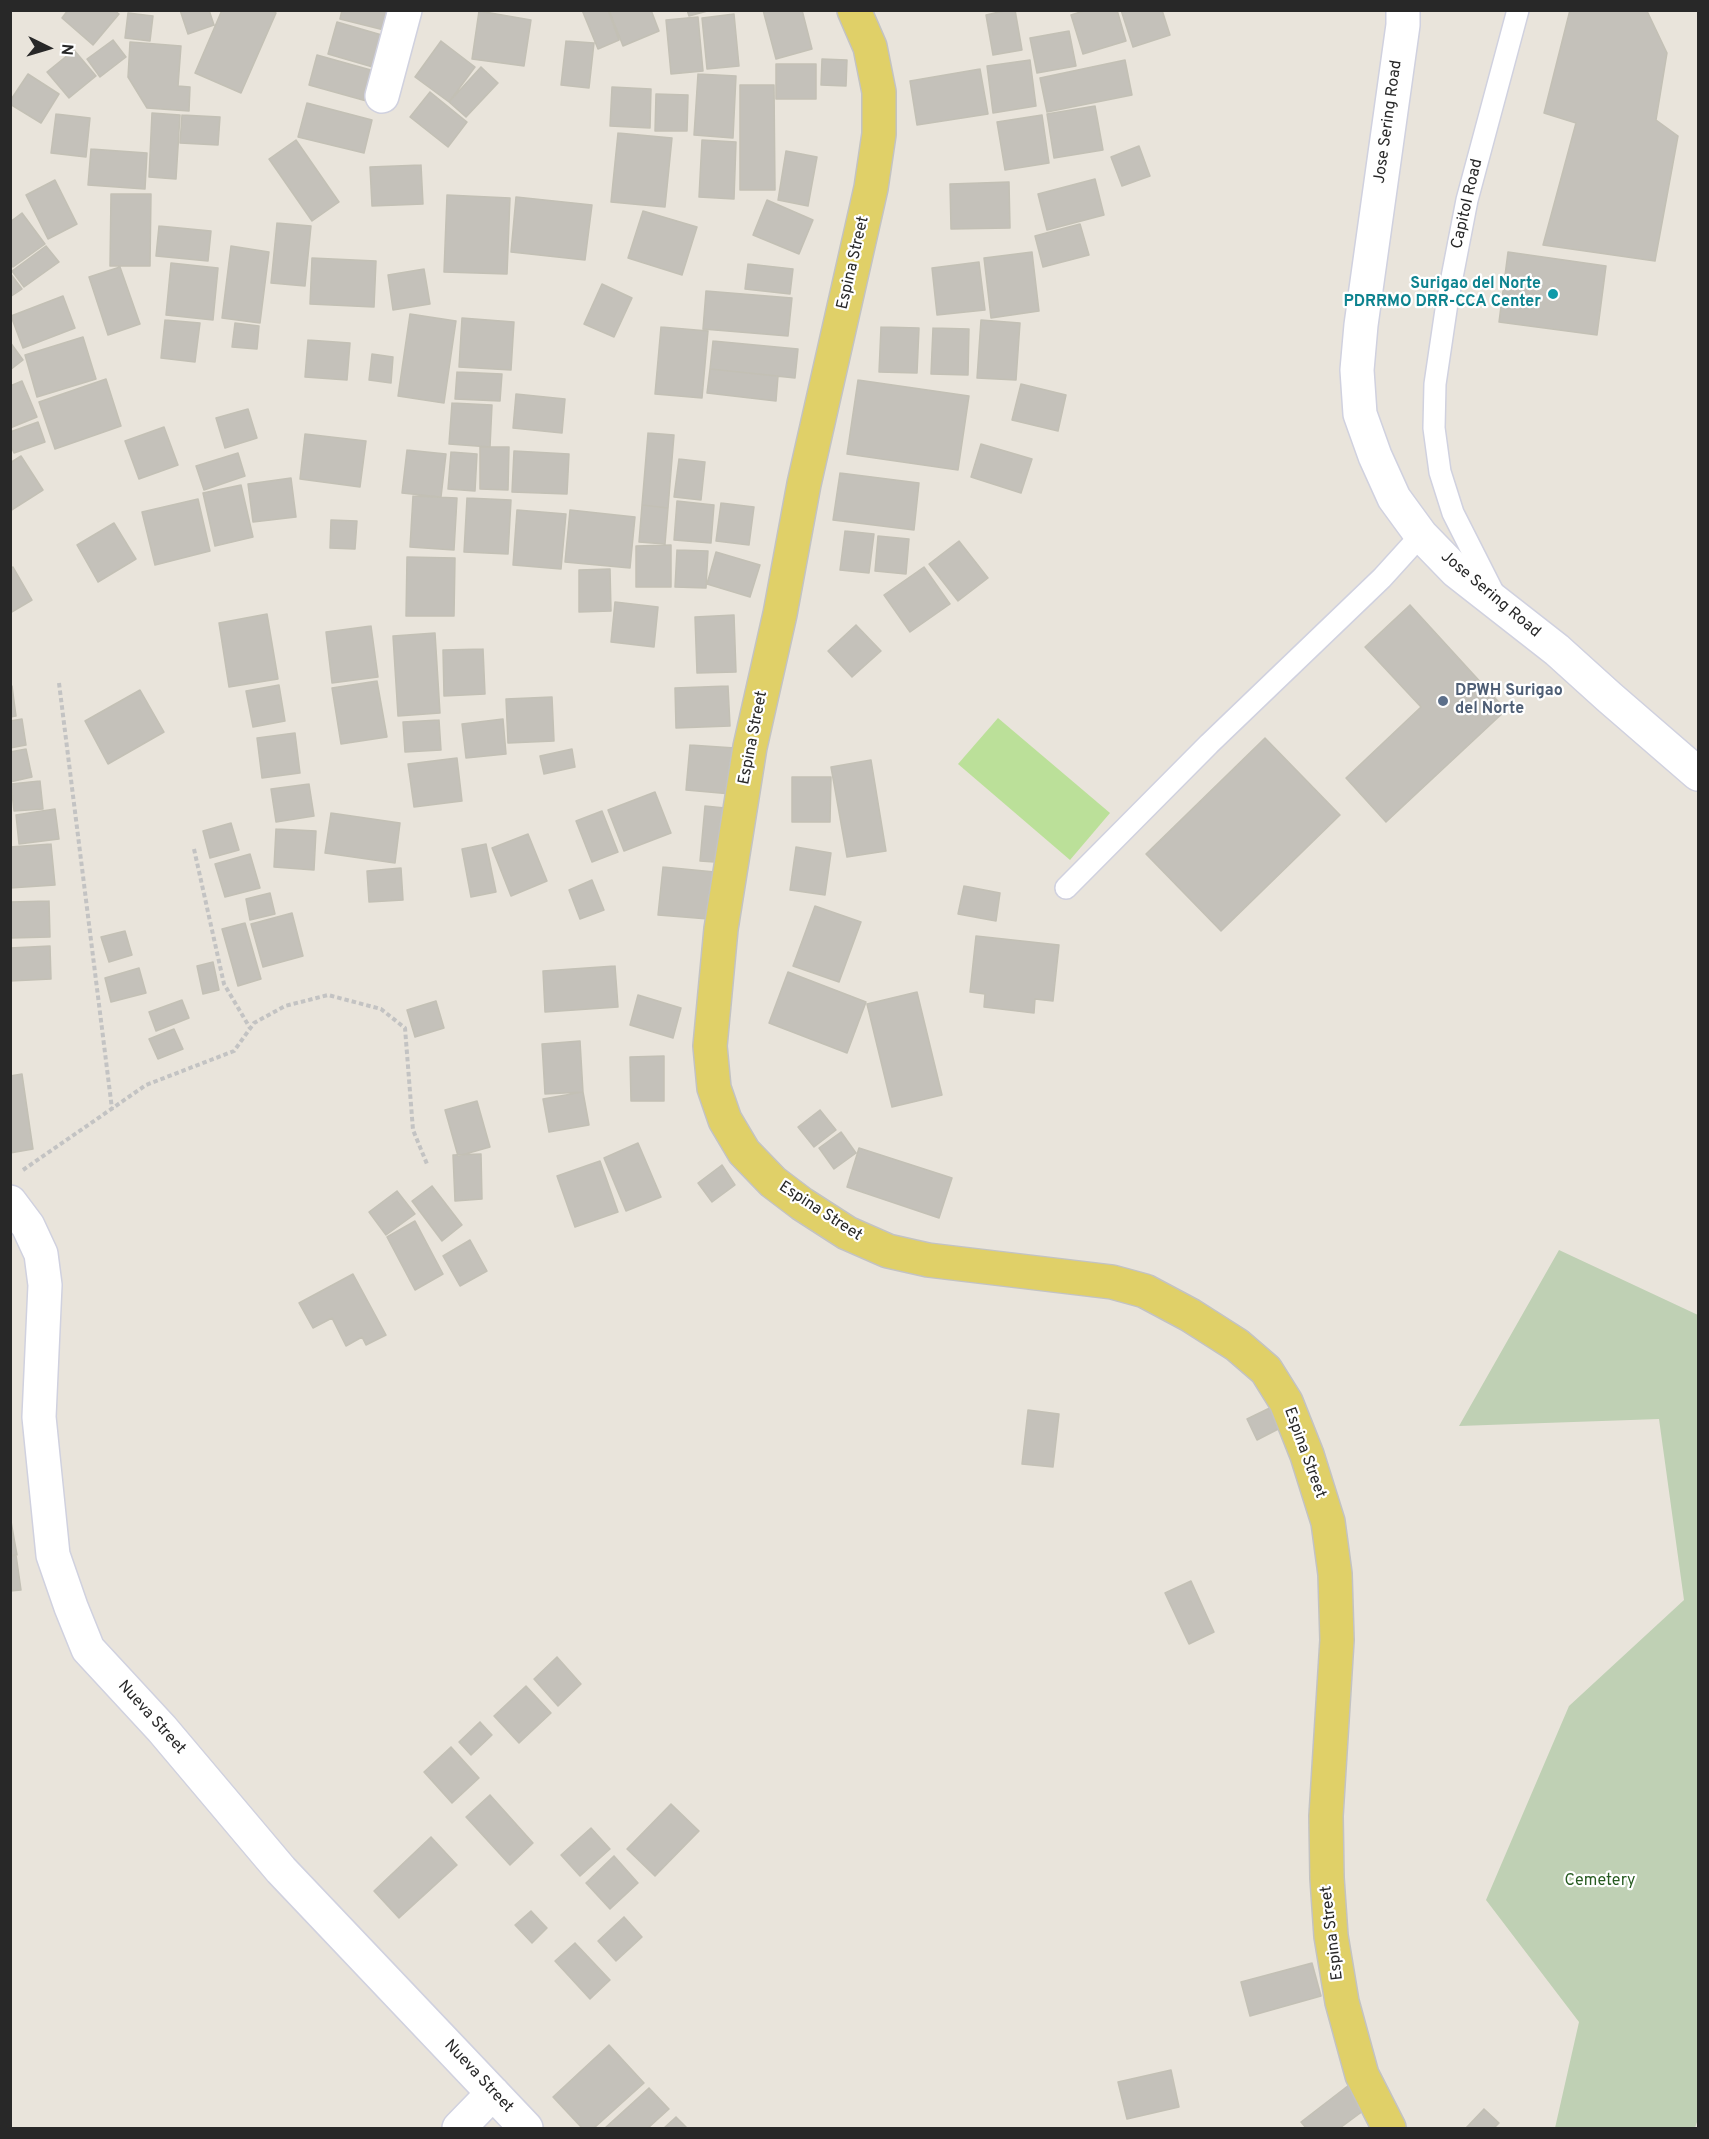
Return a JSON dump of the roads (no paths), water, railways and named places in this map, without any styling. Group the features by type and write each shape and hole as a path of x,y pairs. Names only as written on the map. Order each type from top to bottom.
{"main road":[{"name":"Espina Street","path":"854,10 870,47 879,92 879,134 871,188 804,484 780,614 750,747 721,929 710,1046 714,1088 725,1120 744,1152 780,1187 847,1233 888,1251 928,1260 1112,1282 1145,1291 1190,1315 1237,1345 1266,1370 1286,1402 1307,1455 1328,1522 1335,1574 1337,1640 1326,1816 1330,1936 1342,2002 1362,2075 1389,2128"}],"street":[{"path":"382,96 405,10"},
{"name":"Jose Sering Road","path":"1403,10 1404,24 1361,325 1357,370 1360,414 1375,456 1395,498 1421,535 1456,571 1557,650 1698,774"},
{"name":"Nueva Street","path":"15,1188 28,1226 41,1254 45,1285 39,1417 53,1555 88,1649 162,1729 281,1870 526,2128"},
{"path":"459,2128 493,2093"}],"lane":[{"name":"Capitol Road","path":"1499,604 1453,513 1440,472 1434,428 1435,384 1447,303 1467,200 1518,10"},
{"path":"1066,888 1209,744 1382,578 1421,535"}],"place":[{"name":"Surigao del Norte PDRRMO DRR-CCA Center","path":"1553,294"},
{"name":"DPWH Surigao del Norte","path":"1443,701"}],"park label":[{"name":"Cemetery","path":"1600,1882"}]}
